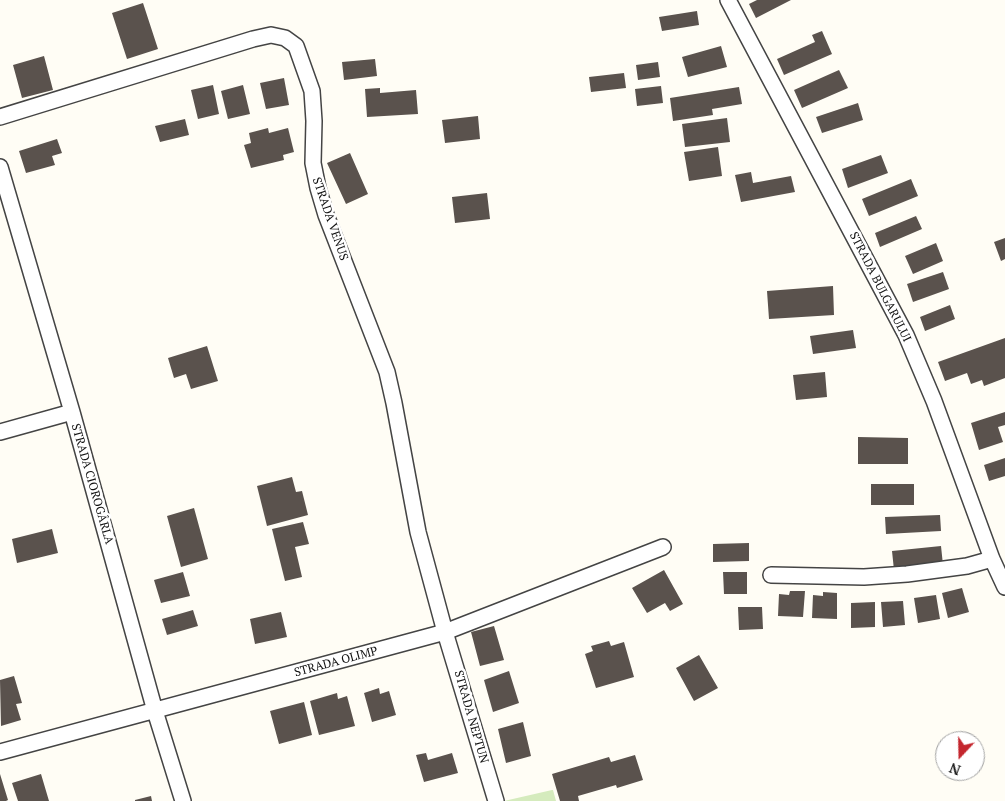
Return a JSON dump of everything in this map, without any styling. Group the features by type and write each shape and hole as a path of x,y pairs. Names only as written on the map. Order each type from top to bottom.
{"street":[{"name":"STRADA BULGARULUI","path":"728,0 906,335 934,402 992,559 1005,587"},
{"name":"STRADA VENUS","path":"0,117 253,38 271,35 285,38 296,46 312,91 314,122 312,164 318,188 326,215 387,372 418,532 445,632"},
{"name":"STRADA CIOROGÂRLA","path":"0,167 72,412 155,711 183,801"},
{"path":"0,432 72,412"},
{"name":"STRADA OLIMP","path":"0,752 445,632 663,548"},
{"path":"771,575 864,577 907,574 967,566 992,559"},
{"name":"STRADA NEPTUN","path":"445,632 496,801"}],"green space":[{"path":"552,790 556,801 504,801"}],"building":[{"path":"757,0 791,0 756,18 749,4"},
{"path":"143,3 158,49 127,59 112,13"},
{"path":"697,11 699,25 662,31 659,17"},
{"path":"822,31 832,54 784,75 777,59 815,42 812,35"},
{"path":"721,46 727,67 688,77 682,57"},
{"path":"44,56 53,90 22,98 13,65"},
{"path":"375,59 377,76 344,80 342,62"},
{"path":"658,62 660,77 638,80 636,65"},
{"path":"839,70 848,88 802,108 794,90"},
{"path":"624,73 626,88 591,92 589,77"},
{"path":"284,78 289,105 266,109 260,83"},
{"path":"213,85 219,114 198,119 191,90"},
{"path":"243,85 250,114 228,119 221,91"},
{"path":"661,86 663,103 637,106 635,89"},
{"path":"739,87 742,104 712,109 713,115 673,121 670,98"},
{"path":"380,88 380,93 416,90 418,114 367,117 365,89"},
{"path":"858,103 863,120 822,133 816,117"},
{"path":"478,116 480,139 445,143 442,120"},
{"path":"727,118 730,142 685,147 682,124"},
{"path":"185,119 189,135 160,142 155,126"},
{"path":"268,128 269,133 288,128 294,152 283,155 284,160 251,168 244,145 251,143 249,133"},
{"path":"57,139 62,153 52,156 55,165 26,173 19,151"},
{"path":"718,147 722,176 689,181 684,152"},
{"path":"350,153 368,194 346,204 327,163"},
{"path":"881,155 888,173 848,188 842,169"},
{"path":"751,172 753,183 791,176 795,192 741,202 735,175"},
{"path":"911,179 918,196 869,216 862,199"},
{"path":"487,193 490,219 455,223 452,197"},
{"path":"916,216 922,229 880,247 875,233"},
{"path":"1005,238 1005,259 1001,261 994,242"},
{"path":"936,243 943,261 913,274 905,256"},
{"path":"943,272 949,289 913,302 907,284"},
{"path":"833,286 834,315 769,319 767,291"},
{"path":"950,305 955,319 925,331 920,317"},
{"path":"853,330 856,348 813,354 810,336"},
{"path":"1005,338 1005,378 984,386 982,380 971,384 967,373 945,381 938,362"},
{"path":"207,346 218,381 191,389 186,374 174,378 168,358"},
{"path":"825,372 827,397 796,400 793,375"},
{"path":"1005,412 1005,425 998,427 1003,442 979,450 971,423"},
{"path":"858,437 908,438 908,464 858,464"},
{"path":"1005,458 1005,476 989,481 984,465"},
{"path":"292,477 296,492 302,491 308,515 267,526 257,486"},
{"path":"871,484 914,484 914,505 871,505"},
{"path":"194,508 208,559 181,567 167,516"},
{"path":"940,515 941,531 886,534 885,517"},
{"path":"303,522 309,544 295,547 302,577 285,581 272,529"},
{"path":"52,529 58,553 17,563 12,539"},
{"path":"749,543 749,561 713,562 713,544"},
{"path":"941,546 943,565 894,570 892,551"},
{"path":"664,570 683,604 670,611 665,603 647,613 632,588"},
{"path":"183,572 190,596 161,603 154,580"},
{"path":"723,572 747,572 747,594 724,594"},
{"path":"962,588 969,612 948,618 942,593"},
{"path":"790,591 805,591 803,617 778,616 779,594 789,595"},
{"path":"823,592 837,593 837,619 812,618 813,595 823,596"},
{"path":"936,595 940,619 918,623 914,598"},
{"path":"903,601 905,625 883,627 881,602"},
{"path":"875,602 875,627 851,628 851,603"},
{"path":"738,607 762,607 763,629 739,630"},
{"path":"193,610 198,626 167,635 162,619"},
{"path":"281,612 287,637 255,644 250,619"},
{"path":"494,626 504,660 480,666 471,632"},
{"path":"609,641 611,646 624,642 634,677 596,688 585,654 593,651 591,646"},
{"path":"699,655 718,688 694,701 676,668"},
{"path":"509,671 519,703 493,712 484,680"},
{"path":"14,676 22,703 16,704 21,720 1,726 0,680"},
{"path":"379,688 380,694 389,691 396,715 372,722 364,693"},
{"path":"337,693 338,699 347,696 355,726 319,735 310,701"},
{"path":"304,702 312,735 279,744 270,711"},
{"path":"523,722 531,756 506,763 498,729"},
{"path":"426,753 428,760 452,753 458,773 424,782 416,755"},
{"path":"635,755 643,780 617,788 616,785 578,796 579,801 560,801 552,774 609,757 611,762"},
{"path":"0,774 8,800 6,801 0,801"},
{"path":"41,774 49,801 18,801 12,783"},
{"path":"151,796 152,801 135,801 135,800"}]}
